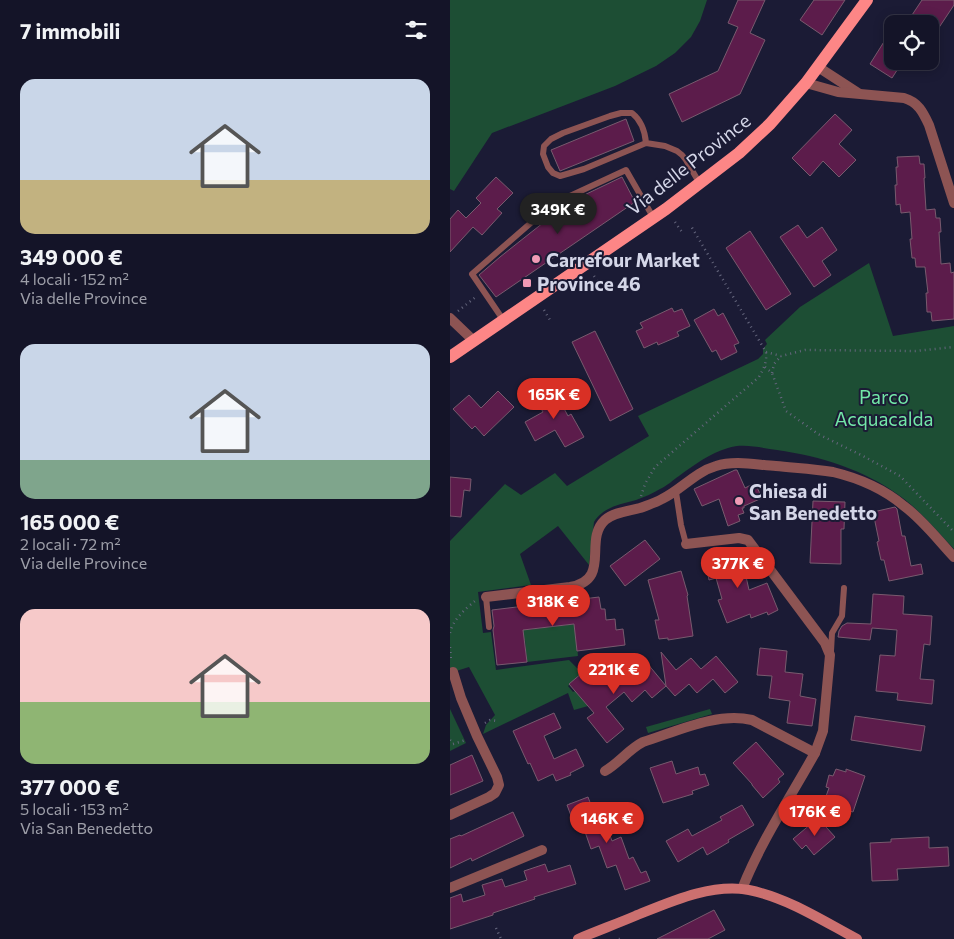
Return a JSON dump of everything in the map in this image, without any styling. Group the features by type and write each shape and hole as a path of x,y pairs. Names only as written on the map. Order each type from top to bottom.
{"main road":[{"name":"Via delle Province","path":"450,357 700,184 748,145 770,124 806,83 867,0"}],"street":[{"path":"818,68 858,93"},
{"path":"806,83 838,92 904,98 914,102 924,113 929,125 954,204"},
{"path":"452,316 474,341"},
{"path":"486,597 578,585 592,575 594,571 597,535 600,526 607,518 652,504 676,492 704,471 714,466 725,464 741,463 834,472 855,479 904,505 954,557"},
{"path":"686,544 739,538 750,542 825,643 830,655 823,731 815,753 762,845 742,889"},
{"path":"450,815 489,797 495,793 499,785 461,698 453,672"},
{"path":"604,771 615,765 643,742 707,721 726,718 752,720 815,753"},
{"path":"450,888 542,850"},
{"path":"578,939 686,897 709,891 732,889 742,889 783,901 857,939"}],"lane":[{"path":"646,143 646,135 638,118 632,113 621,113 551,139 544,146 543,154 548,168 560,176 584,169 646,143 666,146 676,151 686,160 700,184"},
{"path":"504,321 472,274 548,208 626,170 653,217"},
{"path":"676,492 679,517 686,544"},
{"path":"830,655 832,633 842,612 844,588"},
{"path":"486,597 489,627"}],"path":[{"path":"675,222 682,232"},
{"path":"640,508 645,484 655,467 759,377 767,358 766,352 691,226"},
{"path":"594,276 601,286"},
{"path":"452,316 484,290"},
{"path":"544,310 550,320"},
{"path":"766,352 781,356 805,350 915,351 954,347"},
{"path":"772,374 774,364 781,356"},
{"path":"765,366 772,374 786,411 818,434 900,476 954,532"},
{"path":"450,633 450,628 469,606 479,599 486,597"},
{"path":"490,720 497,721"},
{"path":"450,740 452,744 465,740"},
{"path":"496,928 501,939"}],"green space":[{"path":"450,0 707,0 700,21 691,37 675,53 656,66 615,86 492,133 454,191 450,189"},
{"name":"Parco Acquacalda","path":"869,263 893,336 954,326 954,549 929,521 908,502 886,487 857,472 826,460 777,450 740,446 721,450 702,460 655,492 613,507 602,513 594,522 589,565 558,526 520,554 531,585 478,592 483,633 491,632 496,670 569,660 582,673 568,686 588,706 574,710 568,693 483,734 486,725 495,715 469,667 450,673 450,541 505,484 521,495 555,473 567,486 649,436 638,416 758,359 763,354 763,349 767,344 765,340 800,307"},
{"path":"592,622 576,637 578,656 527,662 525,640 513,641 525,627 526,630"},
{"path":"450,709 466,743 450,751"},
{"path":"710,709 712,714 648,733 646,727"}],"building":[{"path":"738,0 765,0 750,33 765,40 740,94 682,122 669,94 718,71 738,27 728,23"},
{"path":"814,0 845,0 822,35 800,20"},
{"path":"922,0 954,0 954,5 939,28 939,15 912,15"},
{"path":"884,42 884,70 897,70 892,78 870,64"},
{"path":"835,114 852,130 839,144 856,160 839,177 823,161 810,176 792,158"},
{"path":"626,119 634,141 560,171 551,150"},
{"path":"919,156 920,164 924,164 926,210 935,209 936,218 940,218 941,264 950,263 951,273 954,272 954,319 932,321 931,312 927,312 926,293 928,293 925,267 916,267 915,258 912,258 910,212 901,213 900,204 896,205 897,157"},
{"path":"496,177 513,193 497,209 502,213 482,235 473,227 450,252 450,219 458,210 466,218 481,203 476,198"},
{"path":"622,177 635,202 496,297 479,275 558,211 557,208"},
{"path":"798,225 807,238 822,227 837,250 822,261 831,275 814,287 780,237"},
{"path":"750,231 791,294 766,310 726,248"},
{"path":"672,308 674,312 682,309 690,326 677,332 679,336 658,345 657,342 644,348 636,331 643,328 640,323"},
{"path":"714,309 718,316 723,313 739,343 734,345 737,352 721,360 716,350 712,352 694,320"},
{"path":"595,331 633,409 610,421 572,342"},
{"path":"552,386 568,416 571,414 584,437 565,447 555,430 535,441 525,422 543,412 534,396"},
{"path":"498,391 514,407 484,436 475,426 472,429 453,409 469,395 481,408"},
{"path":"737,470 745,488 755,483 762,498 744,506 742,508 744,513 738,515 740,521 728,526 719,499 702,506 694,489"},
{"path":"450,477 471,479 470,491 464,490 461,517 450,516"},
{"path":"813,501 845,502 844,529 841,529 841,564 810,563"},
{"path":"895,507 902,536 905,536 911,566 921,564 923,574 889,581 884,560 881,560 873,512"},
{"path":"645,540 660,559 625,586 610,566"},
{"path":"721,553 722,558 738,554 740,563 743,563 749,590 767,583 778,610 768,615 767,612 751,618 750,614 727,623 718,600 722,599 716,578 709,580 705,560 711,559 710,556"},
{"path":"681,571 688,595 693,636 668,640 668,638 659,639 655,620 659,620 648,580"},
{"path":"873,594 904,596 903,614 932,616 930,645 924,644 920,679 934,680 932,704 897,700 898,693 876,691 880,655 895,656 897,630 872,628 870,640 838,637 842,626 847,623 871,624"},
{"path":"599,597 601,609 605,609 606,620 615,619 616,630 623,629 625,645 577,651 574,624 523,630 527,662 497,665 492,610"},
{"path":"760,648 787,651 785,672 803,674 800,696 816,699 812,726 787,723 790,701 769,698 772,676 757,675"},
{"path":"661,652 676,670 691,658 701,669 716,656 738,682 725,693 713,679 697,693 689,684 675,696 666,686"},
{"path":"647,663 666,686 652,698 645,690 632,702 624,692 606,707 624,729 607,743 587,718 594,713 569,684 582,673 590,683 605,670 612,679 625,668 632,676"},
{"path":"554,713 561,728 544,736 554,759 576,749 584,766 570,773 571,775 556,781 553,774 538,781 513,731"},
{"path":"855,716 925,726 921,751 851,740"},
{"path":"756,742 784,774 778,779 780,782 763,798 733,763"},
{"path":"472,755 483,781 450,795 450,765"},
{"path":"672,761 676,774 698,767 700,775 705,774 709,785 692,791 693,794 663,803 650,768"},
{"path":"836,769 846,772 846,769 865,776 853,812 832,805 835,803 825,799 829,788 826,787 829,775 833,776"},
{"path":"588,797 597,821 604,819 612,841 621,837 629,859 633,857 641,873 646,871 650,881 625,890 616,865 607,868 599,846 591,849 583,826 576,829 567,805"},
{"path":"742,805 754,825 707,855 703,847 678,862 666,841 688,829 692,836 722,820 720,817"},
{"path":"513,812 524,836 472,861 471,858 450,868 450,839 461,836"},
{"path":"818,818 835,837 814,855 806,845 802,849 793,839"},
{"path":"929,837 929,848 948,847 949,866 897,869 898,880 872,881 870,843 891,842 891,839"},
{"path":"545,864 548,872 570,865 576,884 534,897 535,899 450,929 450,898 461,894 463,902 485,895 482,885 502,879 505,887 527,880 524,871"},
{"path":"714,910 725,930 708,939 657,939"}],"place":[{"name":"Carrefour Market","path":"536,259"},
{"name":"Province 46","path":"527,283"},
{"name":"Chiesa di San Benedetto","path":"739,501"}]}
